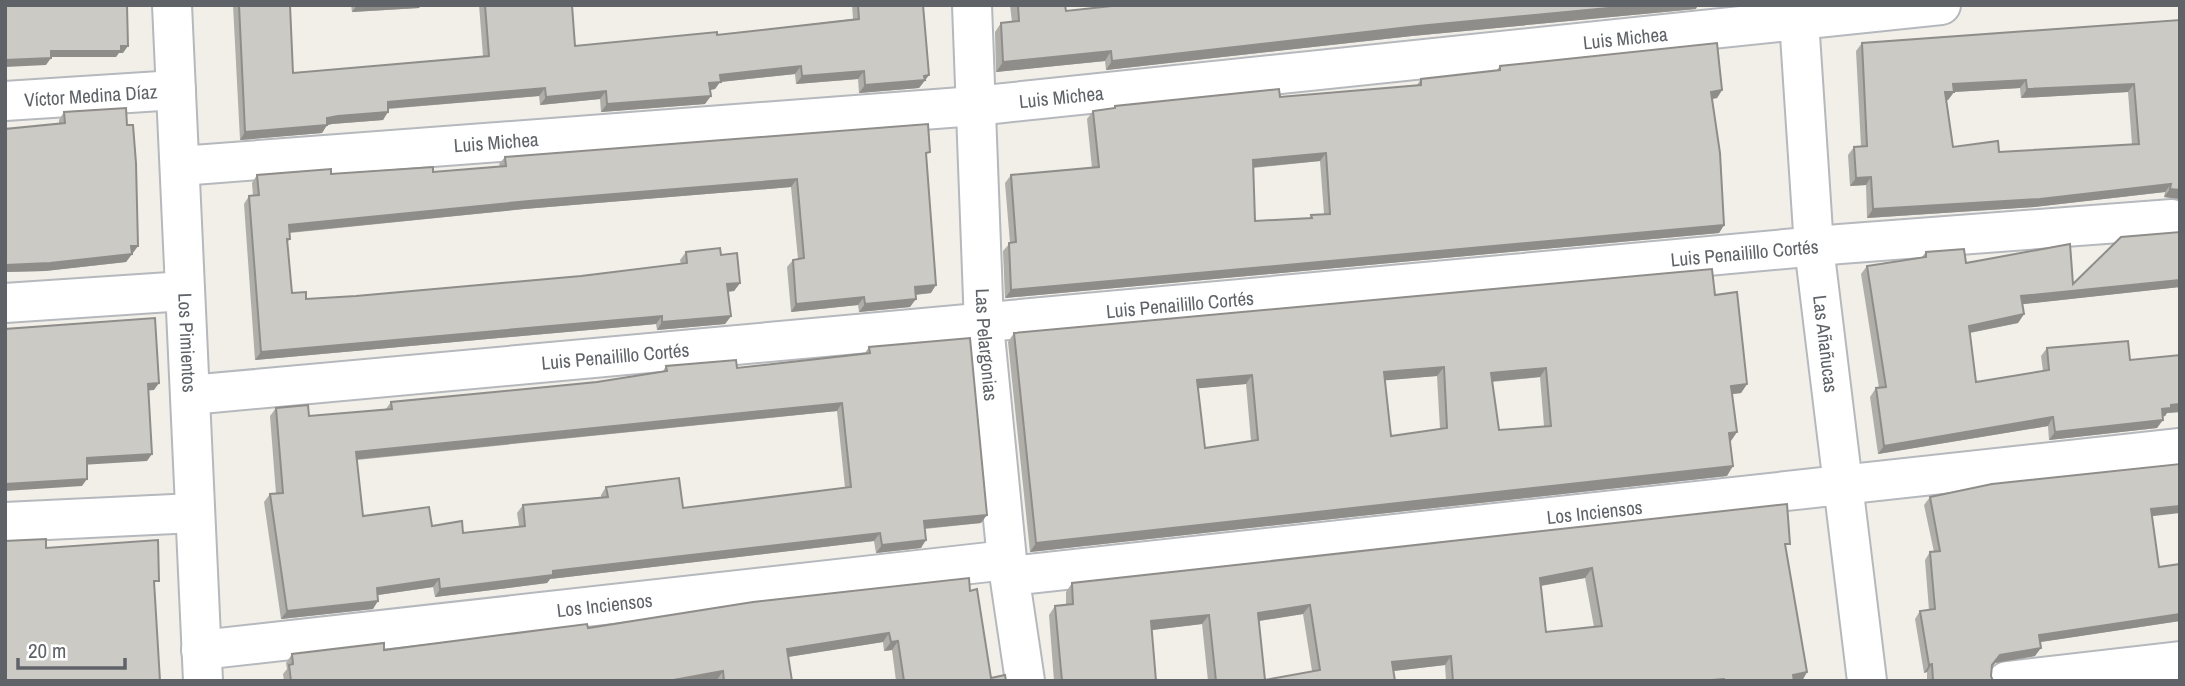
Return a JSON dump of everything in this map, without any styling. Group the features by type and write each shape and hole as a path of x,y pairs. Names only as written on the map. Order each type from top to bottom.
{"street":[{"name":"Los Pimientos","path":"172,5 202,666"},
{"name":"Las Pelargonias","path":"972,5 984,325 1008,568 1025,681"},
{"name":"Luis Michea","path":"180,166 975,106 1799,13 1941,5"},
{"name":"Las Añañucas","path":"1799,13 1814,247 1867,681"},
{"name":"Víctor Medina Díaz","path":"5,101 176,90"},
{"name":"Luis Penailillo Cortés","path":"190,395 984,325 1814,247 2172,219"},
{"path":"5,303 185,291"},
{"name":"Los Inciensos","path":"202,666 1008,568 2180,448"},
{"path":"5,522 195,513"},
{"path":"2007,681 2180,661"}],"building":[{"path":"5,5 127,5 128,46 121,46 121,51 51,51 51,58 5,60"},
{"path":"239,5 290,5 293,73 489,56 485,5 572,5 575,46 717,32 717,35 859,19 858,5 923,5 929,75 924,76 925,80 865,85 864,71 802,76 801,66 720,75 721,82 709,83 711,96 607,104 606,91 546,97 545,88 388,102 388,112 327,118 327,125 245,132"},
{"path":"1018,5 1065,5 1066,11 1121,5 1640,5 1418,26 1112,61 1111,51 1003,62 1001,23 1019,21"},
{"path":"2180,20 2180,190 2170,189 2171,184 2040,199 1873,209 1871,177 1856,178 1854,147 1867,146 1862,43","holes":["2026,80 2027,89 2134,84 2139,144 1999,152 1998,141 1953,147 1945,92 1954,92 1953,84"]},
{"path":"1717,43 1722,90 1711,92 1720,153 1724,225 1011,290 1009,243 1016,242 1011,175 1099,167 1093,111 1115,106 1279,89 1280,97 1421,85 1421,79 1500,70 1500,66","holes":["1326,153 1330,214 1311,215 1312,218 1255,221 1253,160"]},
{"path":"126,108 127,125 133,125 136,163 138,246 131,246 132,254 5,265 5,129 65,123 64,112"},
{"path":"928,124 930,152 926,153 936,285 915,287 916,299 865,304 864,297 796,304 793,260 804,258 797,179 529,201 289,225 290,239 287,239 292,293 306,292 306,299 581,276 687,263 686,252 720,248 721,255 737,253 740,283 727,284 731,316 662,322 662,316 261,352 249,196 259,195 257,175 331,169 331,174 433,167 433,172 506,166 505,157"},
{"path":"2180,232 2180,280 2021,296 2024,314 1969,326 1976,382 2049,370 2047,348 2128,341 2130,360 2180,355 2180,404 2162,409 2163,420 2055,432 2053,417 1884,446 1876,388 1886,387 1867,266 1926,257 1926,252 1964,249 1966,263 2070,244 2073,284 2121,237"},
{"path":"1712,269 1715,295 1737,292 1747,384 1731,386 1737,432 1729,433 1733,466 1036,543 1014,333","holes":["1444,367 1447,428 1391,436 1384,372","1546,368 1551,426 1499,430 1491,373","1252,375 1258,440 1205,448 1197,380"]},
{"path":"155,318 159,383 148,384 152,454 87,458 87,479 5,484 5,329"},
{"path":"970,338 987,515 924,521 926,540 882,545 880,533 553,571 553,575 440,589 439,579 377,588 378,601 287,611 270,494 283,493 276,408 308,405 309,416 392,409 391,402 597,382 667,371 666,366 736,360 737,368 870,353 869,347","holes":["842,403 851,487 683,508 679,478 606,487 608,497 523,505 525,526 463,533 462,521 432,526 429,507 363,516 356,452"]},
{"path":"2180,464 2180,506 2151,509 2159,567 2180,564 2180,614 2039,635 2041,648 2000,655 1992,665 1993,681 1933,681 1932,664 1929,665 1920,611 1935,609 1930,552 1940,551 1930,497 1992,484"},
{"path":"1787,504 1790,544 1785,544 1807,672 1793,675 1794,681 1453,681 1451,656 1392,662 1395,681 1216,681 1209,615 1151,621 1156,681 1062,681 1055,606 1073,604 1072,583","holes":["1592,568 1602,626 1546,632 1540,578","1310,605 1320,670 1265,680 1258,613"]},
{"path":"46,539 46,548 158,540 159,581 154,581 160,681 5,681 5,541"},
{"path":"969,578 970,591 977,589 991,678 1005,675 1006,681 904,681 898,641 891,642 889,633 787,649 792,681 724,681 723,671 668,681 291,681 289,665 293,664 292,654 384,643 384,650 587,624 588,628 753,602"}]}
